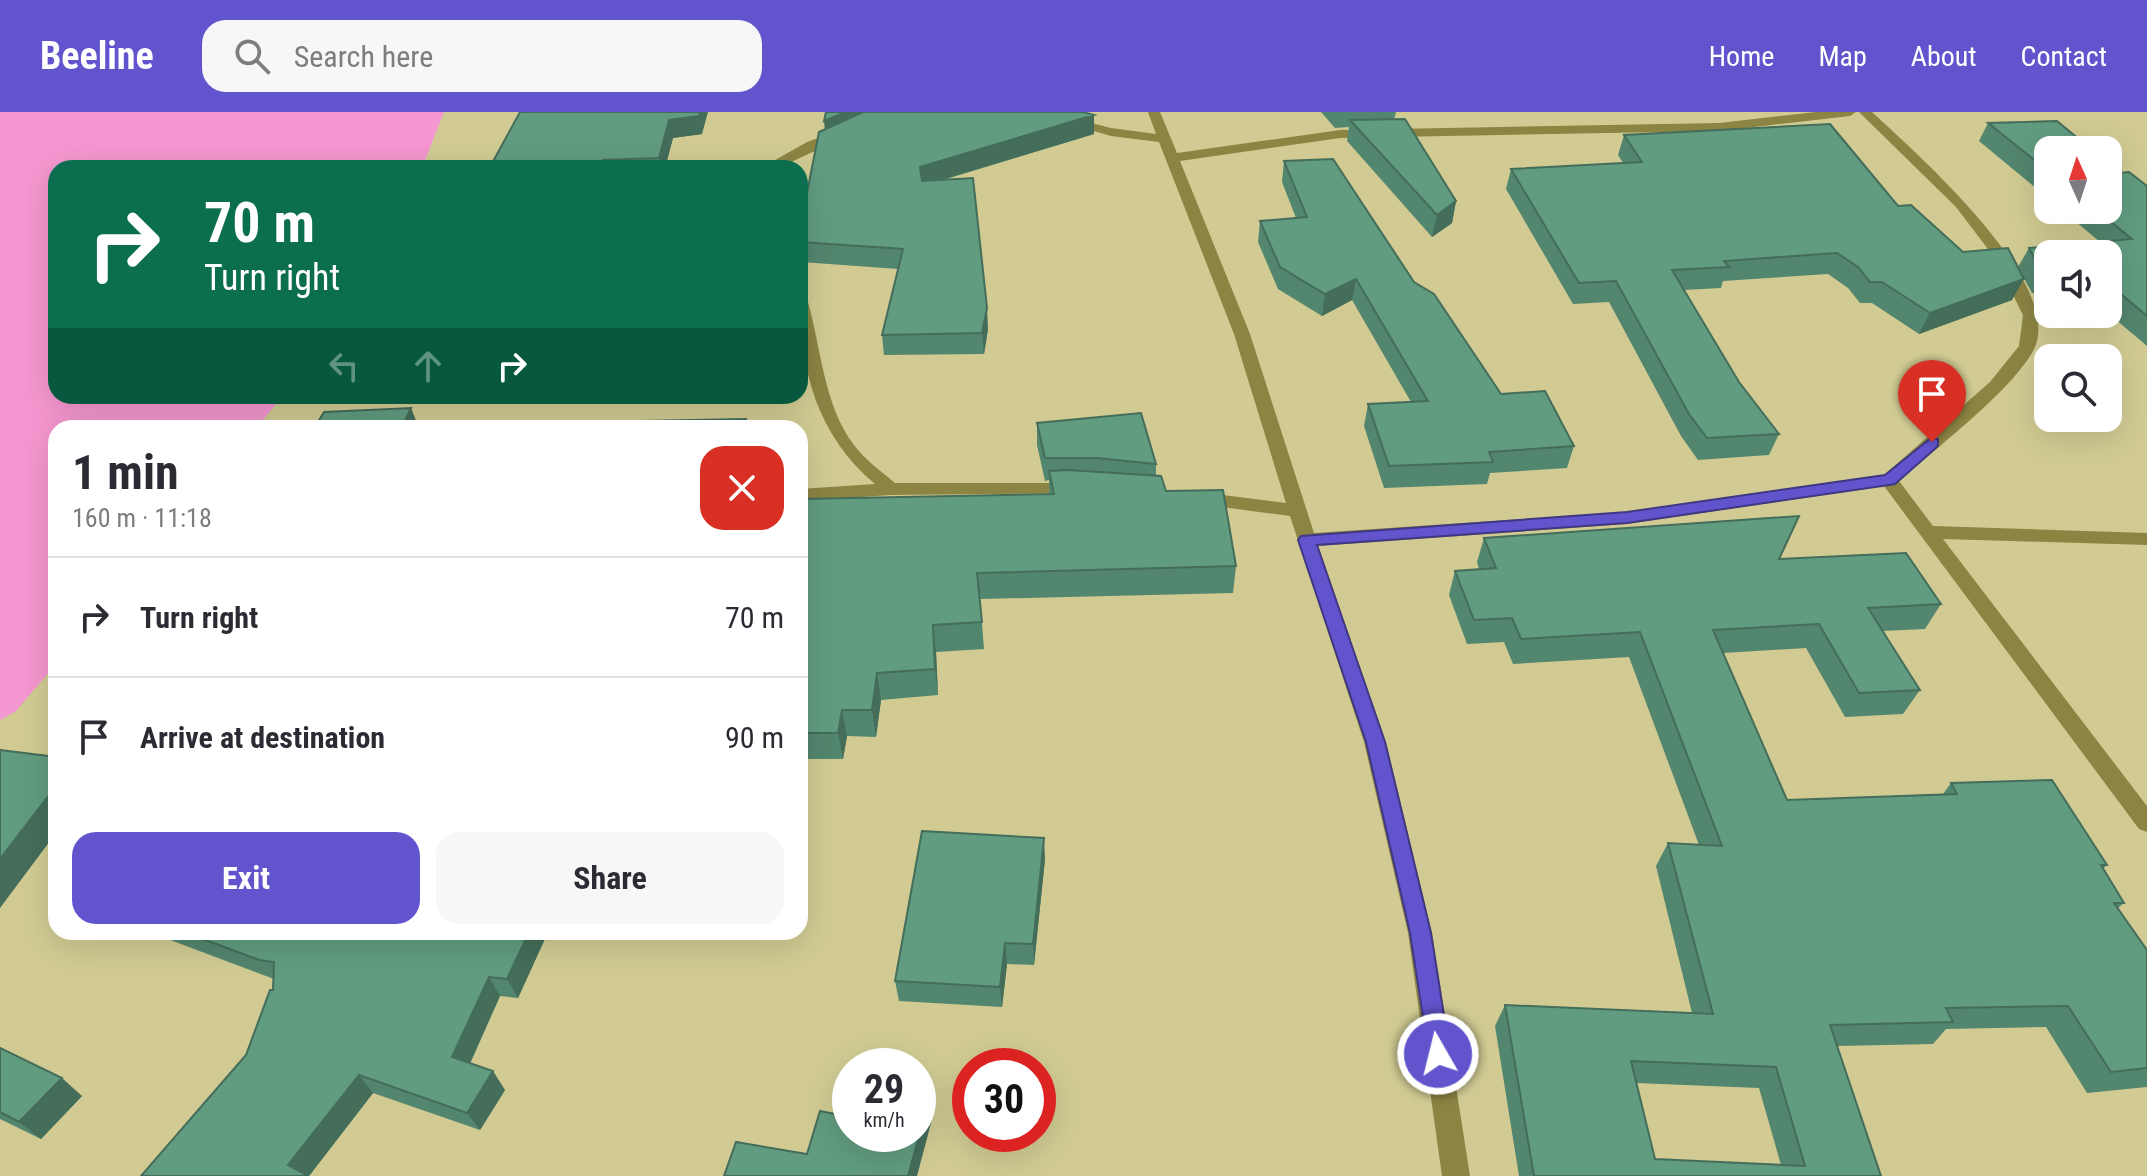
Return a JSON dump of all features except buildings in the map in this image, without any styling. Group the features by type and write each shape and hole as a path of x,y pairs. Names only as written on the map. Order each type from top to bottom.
{"street":[{"path":"1034,112 1168,149 1340,134 1719,127 1850,112"},
{"path":"1154,112 1242,334 1375,742 1420,933 1456,1176"},
{"path":"1307,540 1627,518 1889,480 1996,386 2027,347 2031,315 2001,256 1961,204 1865,112"},
{"path":"783,160 856,128"},
{"path":"808,329 825,403 845,446 891,489"},
{"path":"1889,480 2147,823"},
{"path":"808,494 891,489 1097,490"},
{"path":"1182,495 1298,511"},
{"path":"1929,532 2147,539"}],"shaded area":[{"path":"0,112 444,112 425,160 48,160 48,404 276,404 263,420 48,420 48,673 16,711 0,720"}],"route":[{"path":"1438,1054 1420,933 1375,742 1307,540 1627,518 1889,480 1932,442"}]}
